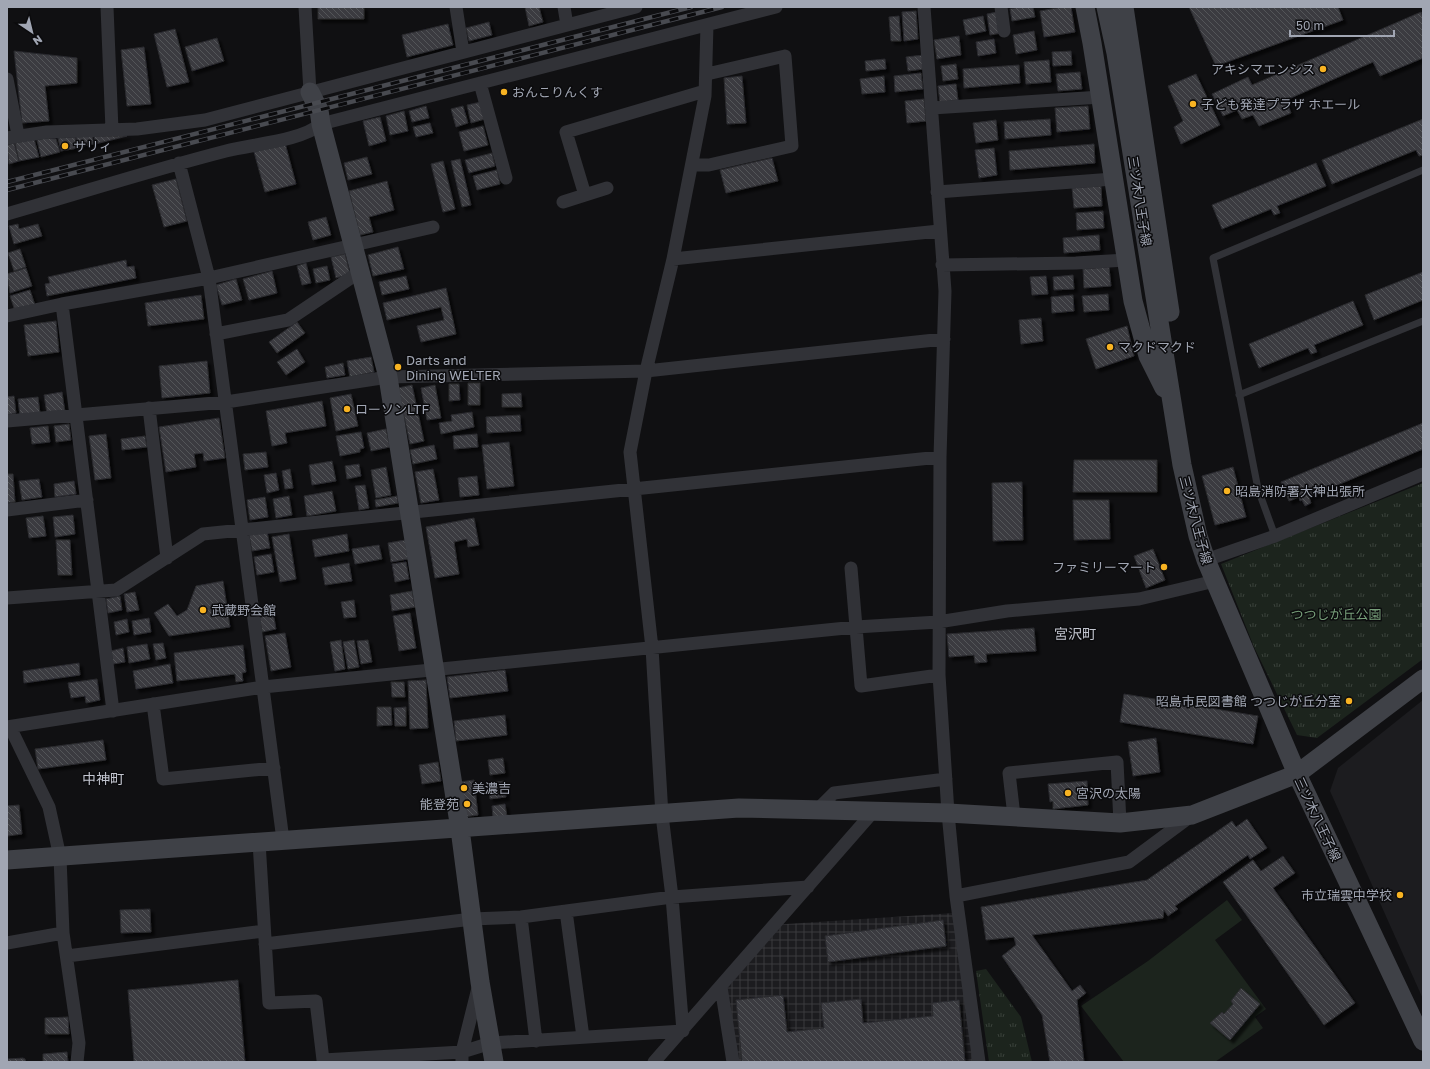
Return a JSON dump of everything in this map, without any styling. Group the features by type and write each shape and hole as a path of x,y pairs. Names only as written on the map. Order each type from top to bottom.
{"street":[{"path":"107,7 112,130"},
{"path":"305,7 310,92 319,110 321,124 388,377 460,829 480,982 494,1062"},
{"path":"456,7 463,52"},
{"path":"564,7 568,25"},
{"path":"7,79 12,136 46,132 150,128 205,120 568,25 605,11 636,7"},
{"path":"7,214 179,163 249,145 300,136 312,131 321,124 776,7"},
{"path":"924,7 932,108 939,231 945,291 940,458 938,622 939,675 948,813 956,896 979,1062"},
{"path":"1001,7 1004,31"},
{"path":"1085,7 1101,97 1134,306 1148,356 1171,402"},
{"name":"三ツ木八王子線","path":"1106,7 1117,61 1171,402 1182,465 1198,536 1206,560 1297,774 1423,1041"},
{"path":"1124,7 1170,308 1171,402"},
{"path":"683,1030 672,897 662,815 652,648 630,452 646,371 673,259 692,166 707,74 707,25"},
{"path":"692,166 709,164 792,146 785,56 707,74"},
{"path":"480,83 506,178"},
{"path":"585,195 566,132 705,91"},
{"path":"932,108 1101,97"},
{"path":"179,163 209,278 283,840"},
{"path":"937,192 1114,180"},
{"path":"563,202 607,188"},
{"path":"7,316 62,304 209,278 433,227"},
{"path":"673,259 939,231"},
{"path":"942,265 1076,263 1126,260"},
{"path":"216,334 288,320 361,271"},
{"path":"62,304 113,711"},
{"path":"1134,306 1138,309 1156,308"},
{"path":"7,421 226,402 388,377 646,371 944,340"},
{"path":"149,408 167,558"},
{"path":"7,598 98,590 116,590 203,534 635,488 940,458"},
{"path":"1206,560 1275,536 1423,474"},
{"path":"7,510 86,500"},
{"path":"851,568 861,686 939,675"},
{"path":"77,1062 79,1043 63,933 60,857 49,807 9,727 263,687 856,627 938,622 1007,611 1139,599 1215,581"},
{"path":"956,896 1129,862 1192,815 1297,774 1423,679"},
{"path":"153,704 163,779 274,768"},
{"path":"1014,816 1009,773 1117,762 1120,822"},
{"path":"817,810 834,793 946,779"},
{"path":"7,860 662,815 740,808 948,813 1120,822 1192,815"},
{"path":"654,1062 721,988 874,812"},
{"path":"258,842 269,1003 316,1000 323,1060 462,1057 491,1043 683,1030"},
{"path":"265,944 472,919 521,917 672,897 808,887"},
{"path":"566,911 583,1037"},
{"path":"521,917 536,1041"},
{"path":"67,956 264,931"},
{"path":"7,943 63,933"},
{"path":"462,1057 480,982"},
{"path":"721,988 734,1062"}],"lane":[{"path":"1275,536 1258,489 1213,258 1423,170"},
{"path":"1240,396 1423,320"}],"shaded area":[{"name":"市立瑞雲中学校","path":"1423,700 1423,999 1330,791 1338,768"},
{"path":"954,913 973,1062 736,1062 723,978 771,925"}],"green space":[{"name":"つつじが丘公園","path":"1423,483 1423,659 1317,738 1297,735 1254,647 1221,564"},
{"path":"1227,900 1242,920 1215,940 1266,1009 1255,1017 1263,1028 1215,1062 1124,1062 1081,1006 1148,961"},
{"path":"986,969 1021,1017 1032,1062 989,1062 976,971"}],"building":[{"path":"318,7 364,7 364,19 318,19"},
{"path":"525,7 539,7 543,22 529,26"},
{"path":"1019,7 1033,7 1035,17 1012,21 1010,9"},
{"path":"1071,7 1075,32 1044,37 1040,11"},
{"path":"1189,7 1338,7 1343,20 1216,66"},
{"path":"916,11 918,39 904,41 902,12"},
{"path":"997,12 1001,33 990,35 987,14"},
{"name":"アキシマエンシス","path":"1421,12 1423,17 1423,58 1380,76 1373,62 1286,100 1291,113 1259,126 1253,115 1242,119 1237,110 1223,116 1212,94 1248,77 1252,85"},
{"path":"899,16 901,41 891,41 889,17"},
{"path":"983,16 986,31 966,35 963,20"},
{"path":"489,22 492,35 469,41 466,28"},
{"path":"448,24 453,45 407,57 402,35"},
{"path":"175,29 189,82 167,87 154,34"},
{"path":"1034,31 1037,50 1016,54 1013,35"},
{"path":"959,36 961,55 937,59 934,40"},
{"path":"217,38 224,61 192,71 185,47"},
{"path":"994,39 996,53 978,56 976,42"},
{"path":"144,47 151,104 127,106 121,50"},
{"path":"14,51 77,58 77,83 45,86 49,121 22,123"},
{"path":"1071,51 1072,65 1053,66 1052,52"},
{"path":"923,55 924,69 908,71 906,57"},
{"path":"885,59 886,69 866,71 865,61"},
{"path":"1049,60 1051,82 1026,84 1024,62"},
{"path":"956,64 958,79 943,81 941,66"},
{"path":"1019,65 1020,83 964,88 963,69"},
{"path":"1080,72 1082,89 1058,91 1056,74"},
{"path":"921,73 923,89 895,92 894,76"},
{"name":"子ども発達プラザ ホエール","path":"1196,74 1220,125 1181,144 1174,127 1183,121 1168,86"},
{"path":"742,76 746,123 727,124 724,78"},
{"path":"884,76 885,92 862,94 860,79"},
{"path":"956,84 958,100 940,102 938,86"},
{"path":"924,99 926,121 907,123 905,101"},
{"path":"481,102 485,119 471,123 467,105"},
{"path":"426,106 429,118 412,122 409,111"},
{"path":"463,106 468,123 456,127 451,109"},
{"path":"1088,106 1090,129 1057,132 1055,108"},
{"path":"404,111 408,131 390,135 386,116"},
{"path":"380,117 386,141 369,146 363,121"},
{"path":"1050,119 1051,135 1005,139 1004,122"},
{"path":"1423,119 1423,155 1419,156 1416,150 1332,184 1322,160"},
{"path":"996,120 998,140 976,143 973,123"},
{"path":"430,123 433,133 416,137 413,127"},
{"path":"483,126 488,145 464,151 459,132"},
{"path":"92,136 94,144 78,147 76,137"},
{"path":"94,136 127,136 95,144"},
{"path":"75,137 78,148 61,151 58,138"},
{"path":"47,138 56,139 60,152 41,157 37,140"},
{"path":"34,139 39,157 19,161 15,143"},
{"path":"14,143 19,161 9,164 7,145"},
{"path":"285,143 296,184 265,192 254,152"},
{"path":"1094,144 1095,163 1010,170 1009,151"},
{"path":"994,148 997,175 979,178 975,150"},
{"path":"492,153 495,166 469,173 465,160"},
{"path":"367,157 372,174 348,180 344,163"},
{"path":"772,158 778,181 726,193 720,170"},
{"path":"460,159 471,205 462,207 451,161"},
{"path":"443,161 455,209 443,212 431,164"},
{"path":"1316,163 1326,186 1277,206 1280,213 1274,215 1271,209 1222,229 1212,205"},
{"path":"497,170 500,184 477,190 473,176"},
{"path":"176,179 187,221 164,227 152,185"},
{"path":"387,181 394,210 369,217 373,232 360,235 349,191"},
{"path":"1101,186 1102,206 1074,208 1072,188"},
{"path":"1103,211 1104,228 1077,230 1076,213"},
{"path":"326,217 331,235 313,240 308,222"},
{"path":"18,224 19,229 38,224 42,236 14,244 9,226"},
{"path":"1099,235 1100,250 1064,253 1063,238"},
{"path":"398,247 404,269 373,276 368,255"},
{"path":"20,249 26,267 14,271 8,253"},
{"path":"345,254 350,274 336,278 331,257"},
{"path":"126,260 127,267 134,266 136,278 47,296 45,284 50,283 48,277"},
{"path":"306,263 311,283 302,285 297,266"},
{"path":"327,266 330,280 316,283 313,269"},
{"path":"1109,267 1111,286 1084,288 1083,269"},
{"path":"26,268 32,286 10,293 7,274"},
{"path":"272,271 277,293 249,300 243,279"},
{"path":"1423,272 1423,300 1374,320 1365,295"},
{"path":"1073,275 1074,289 1054,290 1053,277"},
{"path":"406,276 409,289 382,295 379,282"},
{"path":"1046,276 1048,294 1032,295 1030,277"},
{"path":"236,279 242,300 222,305 216,285"},
{"path":"446,288 456,334 421,342 417,326 444,320 441,307 387,320 383,303"},
{"path":"30,290 35,305 15,311 10,296"},
{"path":"1108,294 1109,310 1084,312 1082,296"},
{"path":"201,295 204,319 148,326 145,303"},
{"path":"1073,295 1074,311 1052,313 1051,297"},
{"path":"1353,301 1363,325 1314,345 1317,352 1311,354 1308,348 1259,368 1249,344"},
{"path":"1041,318 1043,341 1021,344 1019,320"},
{"path":"56,321 59,352 28,356 24,325"},
{"path":"297,322 305,333 277,353 269,342"},
{"name":"マクドマクド","path":"1127,326 1134,356 1096,369 1086,339"},
{"path":"297,349 305,362 286,375 277,362"},
{"path":"371,357 374,372 350,377 347,361"},
{"path":"207,361 210,393 162,398 159,366"},
{"path":"343,363 345,375 327,378 325,367"},
{"path":"468,383 480,383 480,405 468,405"},
{"path":"449,384 459,384 460,400 449,401"},
{"path":"412,385 424,441 410,444 398,388"},
{"path":"435,385 441,418 427,420 421,388"},
{"path":"62,392 65,412 47,414 44,395"},
{"path":"521,393 522,407 502,407 502,394"},
{"path":"351,394 358,426 336,431 330,398"},
{"path":"14,396 16,413 7,415 7,397"},
{"path":"38,397 40,413 20,416 18,399"},
{"path":"322,401 326,426 285,433 287,443 272,446 266,411"},
{"path":"472,412 474,427 441,434 439,423 452,421 451,415"},
{"path":"520,415 521,431 487,433 486,417"},
{"path":"219,418 225,458 204,461 203,453 194,454 196,467 166,472 159,427"},
{"path":"1423,423 1423,449 1309,497 1311,503 1305,506 1302,500 1300,501 1299,497 1289,501 1281,482"},
{"path":"69,424 71,440 56,442 54,426"},
{"path":"48,426 50,442 32,444 30,428"},
{"path":"386,429 390,447 371,451 367,433"},
{"path":"361,432 364,448 360,449 360,452 340,456 336,436"},
{"path":"106,434 111,478 95,480 89,436"},
{"path":"477,434 478,447 454,449 453,436"},
{"path":"145,436 147,447 122,450 121,439"},
{"path":"509,442 514,486 487,489 482,445"},
{"path":"434,445 437,459 413,464 410,450"},
{"path":"266,452 268,467 245,470 243,454"},
{"path":"1074,460 1157,460 1157,492 1073,492"},
{"path":"332,461 336,481 312,485 309,465"},
{"path":"359,464 361,476 347,479 345,466"},
{"path":"386,467 391,495 376,498 371,470"},
{"path":"1233,467 1246,517 1215,525 1202,476"},
{"path":"290,469 293,488 285,489 282,471"},
{"path":"433,469 439,500 421,503 415,472"},
{"path":"276,473 279,490 267,493 264,475"},
{"path":"7,474 13,474 15,502 7,503"},
{"path":"477,476 479,495 460,497 458,478"},
{"path":"39,479 42,497 22,500 19,481"},
{"path":"74,481 76,494 55,497 54,484"},
{"path":"1022,482 1023,540 993,541 992,483"},
{"path":"365,485 369,508 359,510 355,486"},
{"path":"332,491 336,511 307,516 304,496"},
{"path":"289,496 292,515 276,518 273,499"},
{"path":"397,496 398,503 376,507 375,500"},
{"path":"265,497 268,517 250,520 247,500"},
{"path":"1073,500 1109,500 1110,539 1074,540"},
{"path":"73,515 75,534 55,537 53,517"},
{"path":"43,516 46,536 29,538 26,518"},
{"path":"474,518 479,545 468,547 467,539 454,542 459,574 435,578 426,527"},
{"path":"267,531 270,548 252,551 249,534"},
{"path":"289,534 296,579 280,582 272,537"},
{"path":"347,534 349,551 315,557 312,540"},
{"path":"56,540 70,540 72,575 58,575"},
{"path":"405,540 408,559 391,562 388,543"},
{"path":"379,545 382,559 355,564 352,549"},
{"path":"1153,549 1165,580 1146,588 1134,556"},
{"path":"271,554 274,572 257,575 254,557"},
{"path":"406,562 409,579 395,582 392,564"},
{"path":"349,563 352,581 325,585 322,568"},
{"path":"223,581 230,627 169,636 154,613 168,604 177,616 187,610 196,586"},
{"path":"412,591 415,607 392,611 390,595"},
{"path":"135,592 139,610 127,612 124,594"},
{"path":"120,596 122,610 108,613 106,599"},
{"path":"354,600 356,617 344,618 341,602"},
{"path":"273,612 276,629 262,632 259,615"},
{"path":"410,613 416,648 399,651 393,616"},
{"path":"149,618 151,632 134,635 132,621"},
{"path":"127,619 129,632 116,635 114,622"},
{"path":"1034,628 1036,651 986,654 987,662 975,663 974,655 949,657 947,634"},
{"path":"285,633 291,667 271,671 265,636"},
{"path":"341,640 345,669 335,671 330,642"},
{"path":"354,640 359,667 348,669 343,642"},
{"path":"368,640 372,662 361,664 357,641"},
{"path":"163,643 166,658 156,660 153,644"},
{"path":"147,644 150,659 129,663 127,647"},
{"path":"243,645 246,672 242,673 243,681 236,682 235,674 177,681 174,653"},
{"path":"123,648 125,662 113,664 111,651"},
{"path":"79,663 80,675 24,683 23,671"},
{"path":"170,664 173,683 136,689 133,671"},
{"path":"505,670 508,691 450,698 447,677"},
{"path":"97,679 100,700 86,703 85,696 71,698 68,683"},
{"path":"426,680 428,728 410,729 408,681"},
{"path":"391,682 404,682 405,697 392,697"},
{"path":"1124,694 1258,716 1253,744 1120,722"},
{"path":"377,707 391,707 392,725 377,726"},
{"path":"406,707 406,726 395,726 394,708"},
{"path":"505,715 507,735 456,741 454,721"},
{"path":"1156,738 1160,772 1133,776 1128,742"},
{"path":"103,740 106,760 38,769 35,749"},
{"path":"503,758 505,773 490,775 488,760"},
{"path":"438,762 441,781 422,784 419,765"},
{"path":"474,780 478,815 463,817 459,782"},
{"path":"504,781 506,797 490,799 488,783"},
{"name":"宮沢の太陽","path":"1087,781 1088,805 1053,809 1053,801 1050,802 1048,784"},
{"path":"505,804 507,817 493,818 492,806"},
{"path":"19,805 22,834 7,836 7,806"},
{"path":"1247,819 1267,848 1250,859 1248,855 1175,906 1178,909 1168,916 1164,910 1163,918 1032,935 1072,991 1080,985 1086,993 1077,1000 1084,1062 1050,1062 1042,1015 1002,956 1016,945 1014,937 986,940 981,907 1147,880 1232,821 1236,827"},
{"path":"1283,856 1295,873 1273,888 1355,1003 1324,1025 1223,882 1253,860 1261,871"},
{"path":"150,909 151,932 121,933 120,910"},
{"path":"943,920 946,946 828,962 825,936"},
{"path":"238,980 245,1062 134,1062 128,990"},
{"path":"1241,988 1260,1004 1230,1040 1210,1023 1222,1012 1224,1014 1233,1004 1231,1001"},
{"path":"783,995 787,1032 824,1028 821,1003 861,999 863,1023 933,1016 932,1003 959,1000 965,1062 742,1062 736,1000"},
{"path":"68,1017 69,1034 45,1034 45,1018"},
{"path":"67,1052 68,1062 43,1062 43,1054"},
{"path":"23,1058 26,1062 7,1062 7,1059"}],"railway":[{"path":"7,182 691,7"},
{"path":"7,190 722,7"}],"place":[{"name":"アキシマエンシス","path":"1323,69"},
{"name":"おんこりんくす","path":"504,92"},
{"name":"子ども発達プラザ ホエール","path":"1193,104"},
{"name":"サリィ","path":"65,146"},
{"name":"マクドマクド","path":"1110,347"},
{"name":"Darts and Dining WELTER","path":"398,367"},
{"name":"ローソンLTF","path":"347,409"},
{"name":"昭島消防署大神出張所","path":"1227,491"},
{"name":"ファミリーマート","path":"1164,567"},
{"name":"武蔵野会館","path":"203,610"},
{"name":"昭島市民図書館 つつじが丘分室","path":"1349,701"},
{"name":"美濃吉","path":"464,788"},
{"name":"宮沢の太陽","path":"1068,793"},
{"name":"能登苑","path":"467,804"},
{"name":"市立瑞雲中学校","path":"1400,895"}],"district":[{"name":"宮沢町","path":"1075,633"},
{"name":"中神町","path":"103,778"}]}
